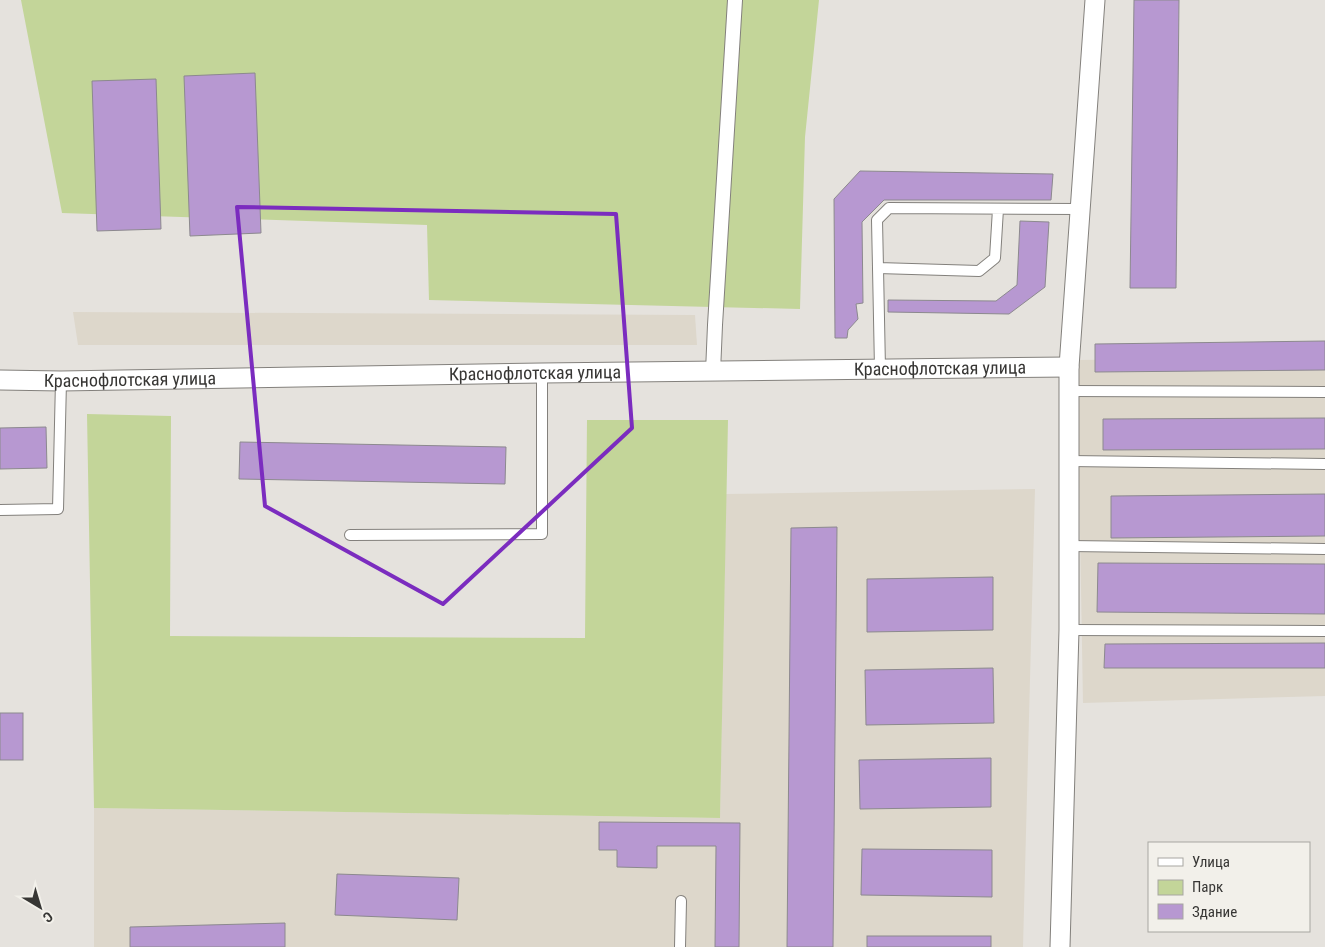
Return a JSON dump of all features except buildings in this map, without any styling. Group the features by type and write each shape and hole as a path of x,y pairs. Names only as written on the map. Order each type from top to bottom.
{"street":[{"path":"713,372 735,0"},
{"path":"1060,947 1069,630 1068,391 1095,0"},
{"name":"Краснофлотская улица","path":"0,380 1069,367"}],"lane":[{"path":"880,369 877,220 889,208 1080,209"},
{"path":"878,268 979,271 995,258 998,209"},
{"path":"350,534 542,534 542,373"},
{"path":"0,510 58,510 61,380"},
{"path":"1068,391 1325,392"},
{"path":"1069,461 1325,464"},
{"path":"1069,546 1325,548"},
{"path":"1069,630 1325,630"},
{"path":"680,947 681,901"}],"highlighted area":[{"path":"237,207 616,214 632,428 443,604 265,506"}],"shaded area":[{"path":"73,312 695,315 697,345 78,345"},
{"path":"1325,357 1325,696 1083,703 1077,360"},
{"path":"1035,489 1023,947 94,947 94,808 720,818 726,494"}],"green space":[{"path":"21,0 819,0 805,137 800,309 429,300 427,225 62,213"},
{"path":"87,414 171,416 170,636 585,638 587,420 728,420 720,818 94,808"}]}
